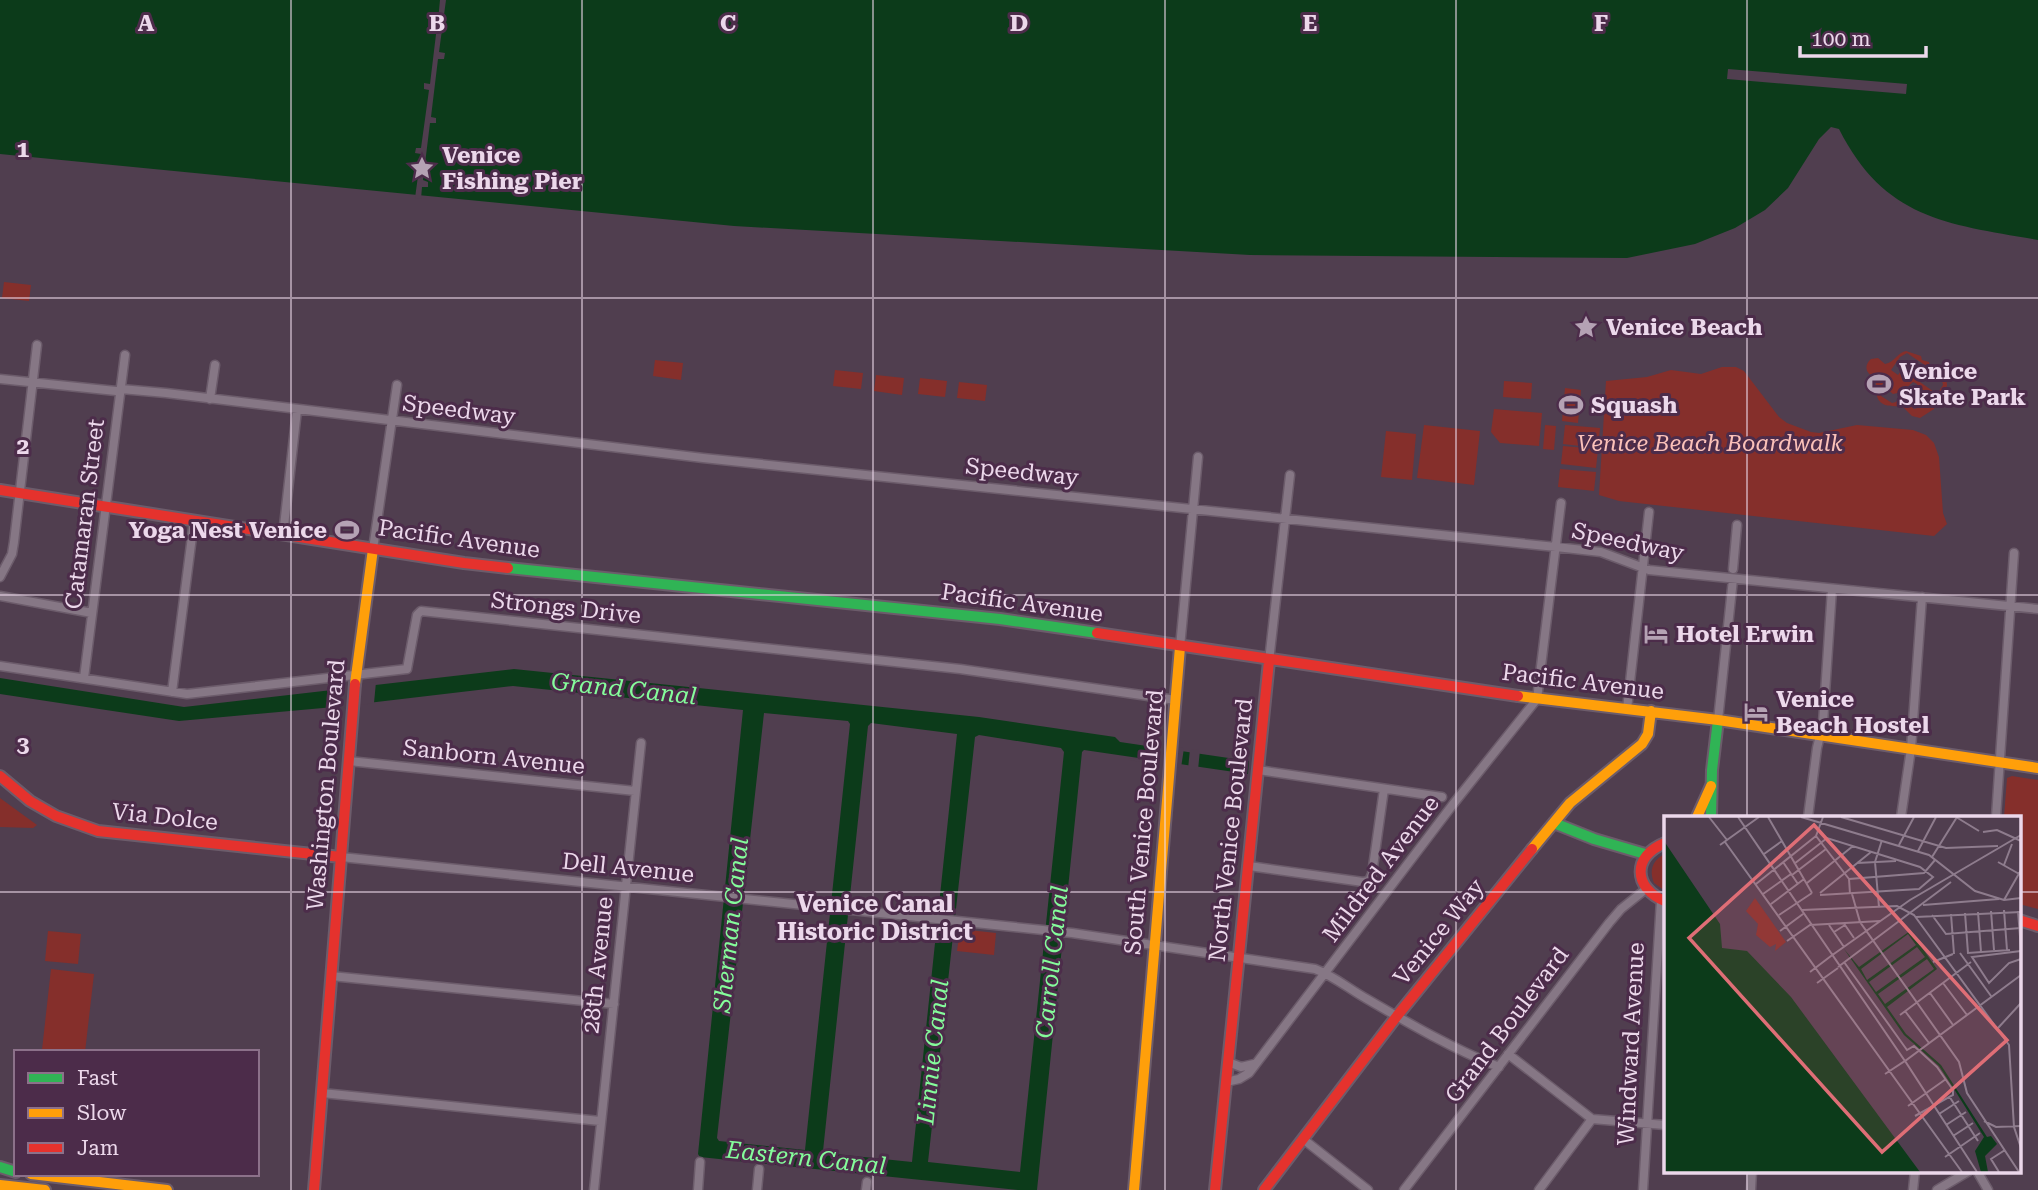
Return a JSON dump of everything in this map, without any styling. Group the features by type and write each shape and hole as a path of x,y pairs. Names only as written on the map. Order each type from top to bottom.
{"main road":[{"name":"Pacific Avenue","path":"0,490 508,568 1000,619 1269,661 1537,699 1718,720 2038,768"},
{"name":"Washington Boulevard","path":"314,1190 353,706 373,548"},
{"name":"South Venice Boulevard","path":"1134,1190 1180,646"},
{"name":"North Venice Boulevard","path":"1215,1190 1269,661"},
{"name":"Venice Way","path":"1264,1190 1397,1016 1575,798 1642,744 1648,734 1651,711"},
{"path":"1697,816 1711,786 1718,720"},
{"name":"Via Dolce","path":"0,776 30,801 50,813 98,831 341,857"},
{"path":"1711,786 1711,816"},
{"path":"1554,823 1594,839 1645,854"},
{"path":"1663,900 1646,889 1640,872 1645,854 1664,843"},
{"path":"2021,921 2038,926"},
{"path":"43,1176 105,1186 167,1190"},
{"path":"5,1187 45,1190"}],"street":[{"path":"0,577 12,554 37,345"},
{"name":"Catamaran Street","path":"84,678 125,355"},
{"path":"210,399 215,365"},
{"name":"Speedway","path":"0,379 116,391 121,389 703,458 1601,552 1649,570 2038,609"},
{"name":"Washington Boulevard","path":"373,548 397,385"},
{"path":"282,535 298,410"},
{"name":"South Venice Boulevard","path":"1180,646 1198,457"},
{"name":"North Venice Boulevard","path":"1269,661 1290,475"},
{"path":"1537,699 1561,503"},
{"path":"1627,709 1648,512"},
{"path":"172,692 194,521"},
{"path":"1734,569 1737,525"},
{"path":"1996,816 2014,553"},
{"path":"1718,720 1732,579"},
{"path":"1808,816 1823,723 1832,589"},
{"path":"0,596 92,613"},
{"path":"1900,816 1911,749 1922,597"},
{"name":"Strongs Drive","path":"0,666 187,694 356,680 410,667 417,615 421,611 960,669 1176,700"},
{"name":"Mildred Avenue","path":"1226,1082 1245,1077 1454,803 1537,699"},
{"name":"28th Avenue","path":"594,1190 640,743"},
{"name":"Sanborn Avenue","path":"349,761 635,791"},
{"path":"1258,769 1442,797"},
{"path":"1249,866 1369,881 1384,789"},
{"name":"Dell Avenue","path":"341,857 1042,930 1154,944 1327,972"},
{"name":"Grand Boulevard","path":"1404,1190 1609,923 1621,909 1646,889"},
{"name":"Windward Avenue","path":"1643,1190 1663,900"},
{"path":"1327,972 1350,990 1397,1016 1499,1067"},
{"path":"331,976 614,1004"},
{"path":"1508,1054 1592,1119 1664,1125"},
{"path":"1228,1062 1241,1067 1256,1062"},
{"path":"322,1094 600,1121"},
{"path":"1539,1190 1592,1119"},
{"path":"1303,1139 1368,1190"},
{"path":"698,1190 701,1162"},
{"path":"757,1190 759,1169"},
{"path":"1751,1190 1752,1172"},
{"path":"1913,1190 1915,1172"},
{"path":"1937,1190 1967,1172"},
{"path":"1978,1172 1988,1190"}],"green space":[{"path":"4,282 31,285 29,301 2,298"},
{"name":"Venice Skate Park","path":"1903,352 1921,356 1922,360 1929,362 1930,366 1941,373 1947,382 1947,386 1936,398 1934,409 1920,418 1912,416 1902,406 1887,406 1879,401 1876,377 1867,370 1871,359 1878,358 1885,364","holes":["1907,353 1941,376 1943,385 1937,394 1910,375 1901,371 1898,375 1891,370 1900,357","1887,379 1891,383 1887,389 1893,394 1902,392 1913,382 1918,387 1906,400 1902,401 1899,397 1892,403 1881,396 1881,386","1921,389 1930,393 1931,397 1921,407 1914,409 1910,400"]},
{"path":"655,360 683,363 681,380 653,376"},
{"name":"Venice Beach Boardwalk","path":"1722,367 1736,367 1744,371 1779,417 1811,432 1819,433 1857,425 1913,430 1926,435 1934,443 1939,457 1943,513 1947,524 1934,536 1619,501 1599,495 1606,381 1647,377 1671,370 1701,374"},
{"path":"835,370 863,373 861,389 833,386"},
{"path":"876,375 904,378 902,395 874,391"},
{"path":"920,378 947,381 945,397 918,394"},
{"path":"1504,381 1532,383 1531,399 1503,397"},
{"path":"959,382 987,385 985,401 957,398"},
{"name":"Squash","path":"1565,388 1581,390 1578,423 1562,421"},
{"path":"1494,409 1542,413 1539,446 1500,443 1491,432"},
{"path":"1424,425 1480,431 1474,485 1417,478"},
{"path":"1545,425 1556,426 1554,450 1543,449"},
{"path":"1565,425 1600,428 1598,448 1563,444"},
{"path":"1386,431 1416,434 1412,480 1381,477"},
{"path":"1563,446 1598,449 1596,468 1561,464"},
{"path":"1560,469 1596,472 1594,491 1558,487"},
{"path":"2012,776 2038,780 2038,909 2021,905 2021,816 2004,816 2007,778"},
{"path":"0,798 37,825 33,828 0,827"},
{"path":"1664,854 1664,890 1654,883 1652,874 1654,863"},
{"path":"960,929 996,933 994,955 957,951"},
{"path":"48,931 81,934 78,964 45,961"},
{"path":"51,969 94,974 85,1050 42,1050"}],"water":[{"path":"0,0 2038,0 2038,240 1948,222 1922,213 1898,200 1877,182 1857,159 1839,129 1831,127 1819,139 1788,188 1765,210 1735,228 1695,244 1627,258 1250,255 734,226 0,154"},
{"path":"514,669 979,717 1115,737 1120,742 1249,761 1248,774 1084,750 1082,752 1037,1190 1018,1190 700,1157 698,1154 743,710 513,686 334,707 179,721 0,694 0,678 184,707","holes":["764,713 848,721 850,724 805,1150 719,1141 717,1138","871,723 957,734 912,1162 823,1151 868,726","979,735 1061,748 1064,752 1020,1172 928,1162 975,737"]}],"pier":[{"name":"Venice Fishing Pier","path":"440,0 446,0 439,52 445,53 444,59 438,59 431,117 436,118 436,123 430,123 423,180 428,182 428,187 422,187 421,199 415,198 421,154 415,153 416,148 421,148 429,90 424,89 424,83 430,84 437,26 431,25 432,19 438,20"},
{"path":"1728,69 1907,84 1906,94 1727,79"},
{"path":"376,682 374,703 334,709 336,686"},
{"path":"1132,740 1184,748 1181,768 1128,760 1158,762 1160,747 1132,743"},
{"path":"1190,749 1200,750 1198,770 1188,769"}],"traffic: fast":[{"path":"508,568 1000,619 1097,633"},
{"path":"1711,816 1712,770 1718,720"},
{"path":"1554,823 1594,839 1645,854"},
{"path":"0,1167 14,1171"}],"traffic: slow":[{"path":"355,684 373,549"},
{"path":"1134,1190 1180,647"},
{"path":"1518,696 1718,720 2038,768"},
{"path":"1532,849 1570,803 1642,744 1648,734 1651,711"},
{"path":"1697,816 1711,786"},
{"path":"48,1176 167,1190"},
{"path":"0,1185 45,1190"}],"traffic: jam":[{"path":"0,490 508,568"},
{"path":"1097,633 1518,696"},
{"path":"1215,1190 1269,661"},
{"path":"314,1190 355,684"},
{"path":"0,776 30,801 56,816 98,831 341,857"},
{"path":"1664,844 1647,856 1641,872 1647,888 1664,900"},
{"path":"1264,1190 1397,1016 1532,849"},
{"path":"2021,921 2038,926"}],"place":[{"name":"Venice Fishing Pier","path":"422,168"},
{"name":"Venice Beach","path":"1586,327"},
{"name":"Venice Skate Park","path":"1879,384"},
{"name":"Squash","path":"1571,405"},
{"name":"Yoga Nest Venice","path":"347,530"},
{"name":"Hotel Erwin","path":"1656,634"},
{"name":"Venice Beach Hostel","path":"1756,712"}],"district":[{"name":"Venice Canal Historic District","path":"875,918"}],"water label":[{"name":"Grand Canal","path":"624,689"},
{"name":"Sherman Canal","path":"731,925"},
{"name":"Carroll Canal","path":"1052,962"},
{"name":"Linnie Canal","path":"933,1052"},
{"name":"Eastern Canal","path":"806,1158"}]}
